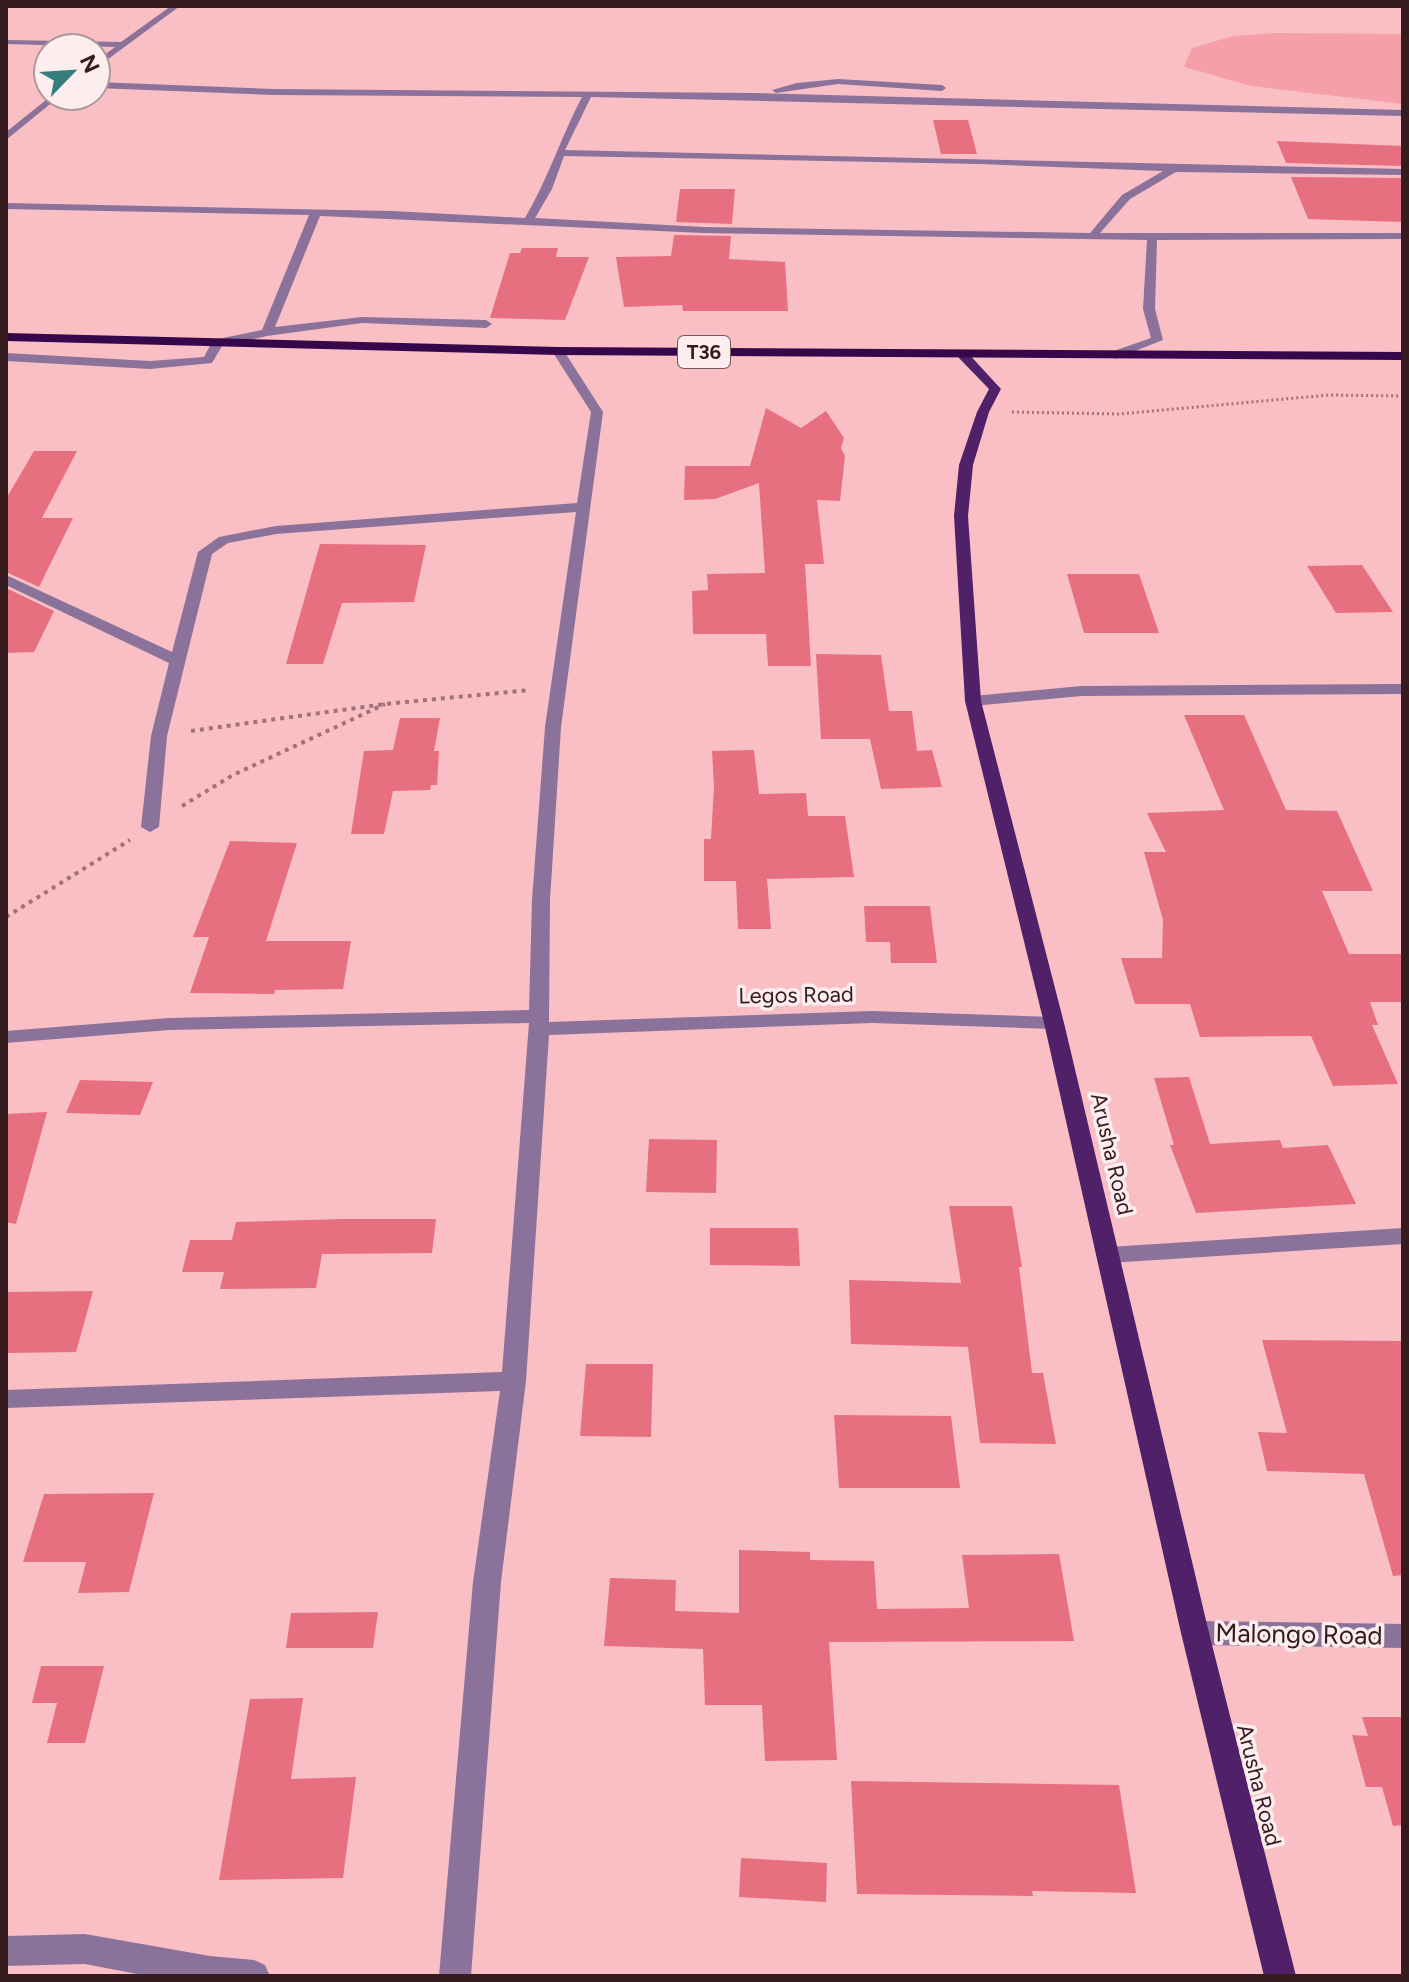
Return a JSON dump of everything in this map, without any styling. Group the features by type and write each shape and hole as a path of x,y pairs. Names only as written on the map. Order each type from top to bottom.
{"highway":[{"name":"T36","path":"6,337 558,351 1403,356"}],"main road":[{"name":"Arusha Road","path":"962,354 995,389 983,412 966,465 961,516 973,701 1054,1023 1195,1633 1280,1976"}],"street":[{"path":"112,54 176,6"},
{"path":"6,42 125,45"},
{"path":"753,96 810,81 832,79 955,89"},
{"path":"112,86 260,92 753,96 1403,113"},
{"path":"528,222 547,189 588,94"},
{"path":"1139,95 1204,106"},
{"path":"6,137 36,112"},
{"path":"561,153 1403,172"},
{"path":"1093,236 1111,208 1134,190 1175,169"},
{"path":"6,206 316,212 704,230 1152,237 1403,236"},
{"path":"267,332 316,212"},
{"path":"1115,355 1157,340 1149,309 1152,237"},
{"path":"6,357 176,365 208,360 217,343 267,332 362,320 486,324"},
{"path":"455,1976 487,1582 514,1381 539,1022 541,900 553,727 597,412 558,351"},
{"path":"150,827 159,736 205,552 224,540 262,532 585,507"},
{"path":"6,579 176,660"},
{"path":"973,701 1082,691 1403,689"},
{"name":"Legos Road","path":"6,1037 169,1024 872,1017 1054,1023"},
{"path":"1109,1255 1403,1236"},
{"path":"6,1399 514,1381"},
{"name":"Malongo Road","path":"1195,1633 1403,1636"},
{"path":"6,1951 85,1949 210,1972 254,1976"}],"path":[{"path":"983,412 1119,414 1329,395 1403,396"},
{"path":"159,736 385,704 559,688"},
{"path":"6,917 233,775 385,704"}],"shaded area":[{"path":"1276,33 1403,34 1403,104 1251,86 1184,67 1192,48 1233,36"}],"building":[{"path":"933,120 968,120 977,154 941,154"},
{"path":"1277,141 1403,146 1403,166 1286,163"},
{"path":"1291,177 1403,178 1403,222 1308,219"},
{"path":"680,189 735,189 732,224 676,222"},
{"path":"674,235 731,236 729,259 785,262 788,311 683,311 682,305 624,307 616,257 671,256"},
{"path":"522,248 558,248 556,257 589,257 565,320 490,318 510,253 520,253"},
{"path":"766,408 801,428 826,411 844,438 840,501 817,500 824,564 805,564 811,666 768,666 766,634 693,634 692,591 708,590 707,574 765,573 759,483 715,499 684,500 685,466 750,466"},
{"path":"34,451 77,451 42,518 73,518 39,587 6,572 6,499"},
{"path":"320,544 426,545 414,602 342,603 323,664 286,664"},
{"path":"1362,565 1393,612 1336,613 1307,566"},
{"path":"1067,574 1139,574 1159,633 1084,633"},
{"path":"6,588 54,611 34,652 6,653"},
{"path":"816,654 881,655 889,711 912,711 917,751 932,750 942,787 881,789 870,739 821,739"},
{"path":"1184,715 1244,715 1286,810 1337,811 1373,891 1322,891 1349,954 1403,954 1403,1002 1370,1002 1378,1025 1372,1025 1398,1084 1333,1086 1311,1036 1200,1037 1190,1004 1135,1004 1121,958 1162,958 1163,920 1144,852 1166,852 1147,813 1224,810"},
{"path":"400,718 440,718 434,751 439,751 437,785 431,785 430,790 393,791 384,834 351,834 364,751 393,750"},
{"path":"754,750 759,794 806,793 808,816 845,816 854,877 767,879 771,929 738,929 736,881 704,881 704,839 711,839 712,751"},
{"path":"230,841 297,843 266,941 351,941 343,989 275,990 274,994 190,993 209,937 193,937"},
{"path":"864,906 930,906 937,963 891,963 890,942 866,942"},
{"path":"1189,1077 1210,1144 1280,1140 1283,1148 1328,1145 1356,1204 1196,1213 1170,1145 1174,1145 1154,1078"},
{"path":"80,1080 153,1082 140,1115 66,1113"},
{"path":"47,1112 16,1224 6,1222 6,1114"},
{"path":"649,1139 717,1140 716,1193 646,1192"},
{"path":"949,1206 1012,1206 1022,1267 1019,1267 1032,1373 1043,1373 1056,1444 980,1443 968,1347 851,1344 849,1280 961,1283"},
{"path":"436,1219 432,1253 322,1254 316,1288 220,1289 224,1272 182,1272 190,1240 232,1240 236,1222"},
{"path":"710,1228 798,1228 800,1266 710,1265"},
{"path":"93,1291 76,1352 6,1353 6,1292"},
{"path":"1262,1340 1403,1341 1403,1575 1393,1576 1364,1474 1267,1471 1258,1432 1287,1433"},
{"path":"586,1364 653,1364 651,1437 580,1436"},
{"path":"834,1415 951,1416 960,1488 839,1488"},
{"path":"154,1493 129,1592 78,1593 86,1562 23,1562 44,1494"},
{"path":"739,1550 810,1552 810,1560 874,1561 877,1609 969,1608 962,1555 1059,1554 1074,1641 829,1642 837,1760 765,1761 762,1705 705,1705 703,1649 604,1646 610,1578 676,1580 675,1611 739,1613"},
{"path":"378,1612 373,1648 286,1648 291,1613"},
{"path":"41,1666 104,1666 85,1743 47,1743 57,1703 32,1703"},
{"path":"303,1698 291,1779 356,1777 343,1878 219,1880 250,1699"},
{"path":"1362,1717 1403,1717 1403,1825 1393,1826 1382,1787 1366,1787 1352,1735 1368,1736"},
{"path":"851,1781 1119,1785 1136,1893 1032,1891 1033,1896 857,1894"},
{"path":"741,1858 827,1863 826,1902 739,1897"}]}
